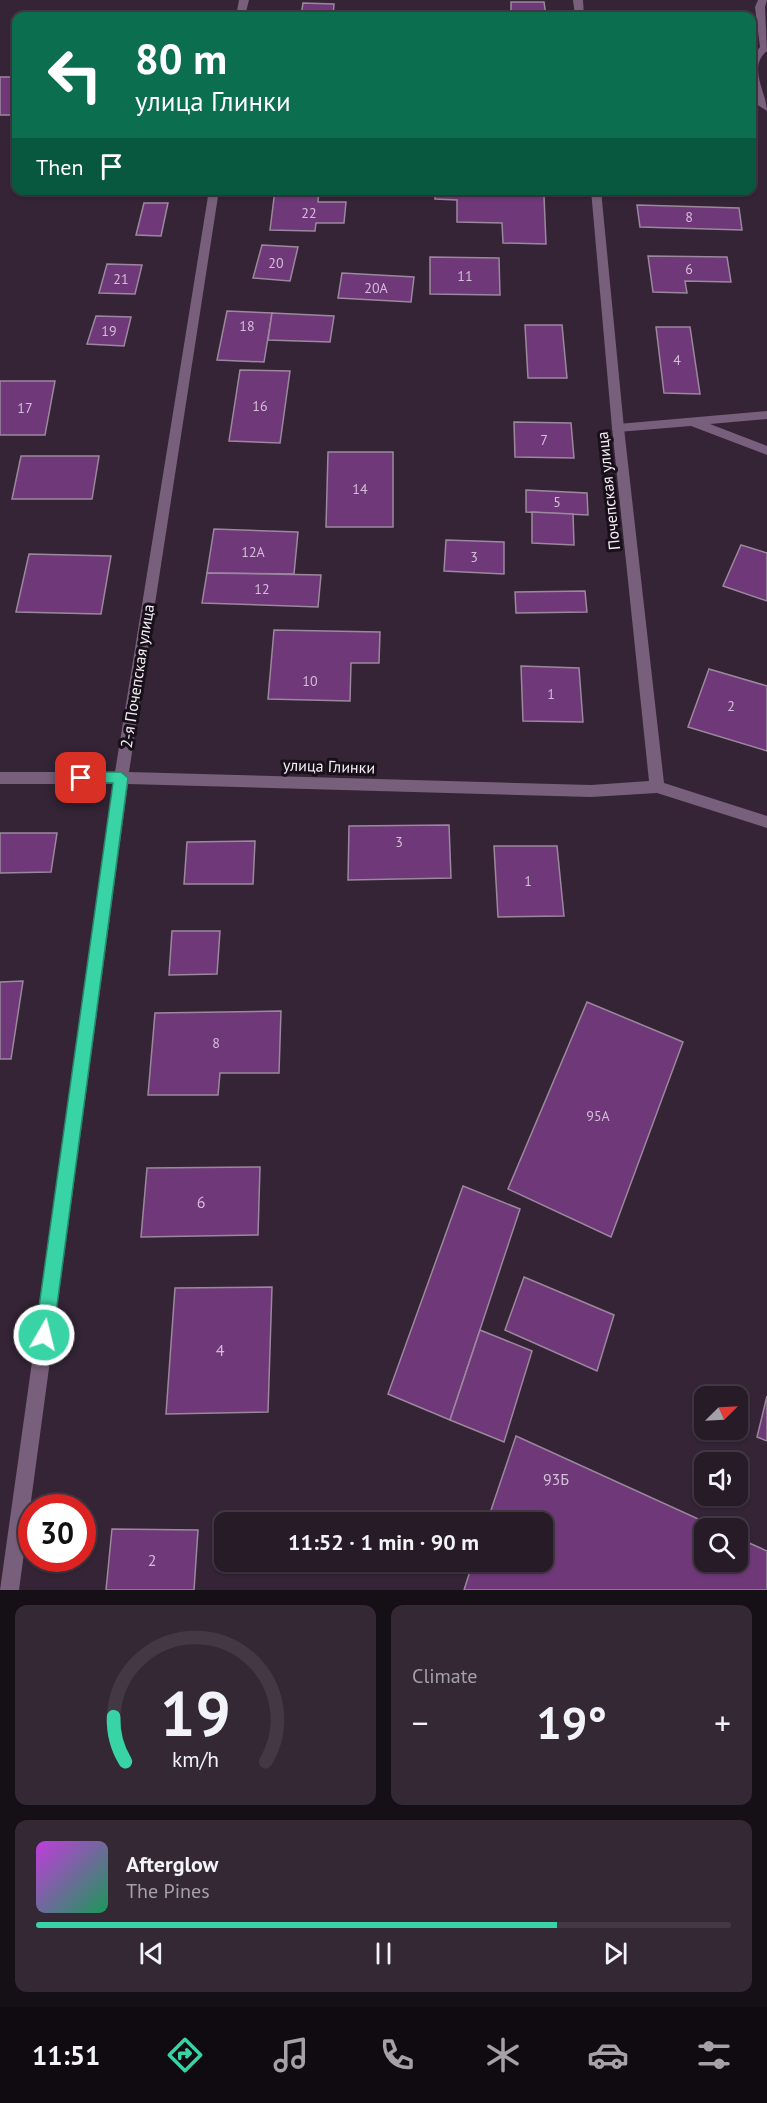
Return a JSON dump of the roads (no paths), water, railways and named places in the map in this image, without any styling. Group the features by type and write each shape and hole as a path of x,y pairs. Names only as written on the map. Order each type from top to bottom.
{"street":[{"path":"756,55 765,48 760,7 763,0"},
{"path":"756,81 759,102 767,108"},
{"name":"2-я Почепская улица","path":"9,1590 121,778 213,195"},
{"name":"Почепская улица","path":"596,195 618,428 657,788"},
{"path":"618,428 767,415"},
{"path":"692,422 767,451"},
{"name":"улица Глинки","path":"0,778 121,778 591,791 657,788 767,822"}]}
